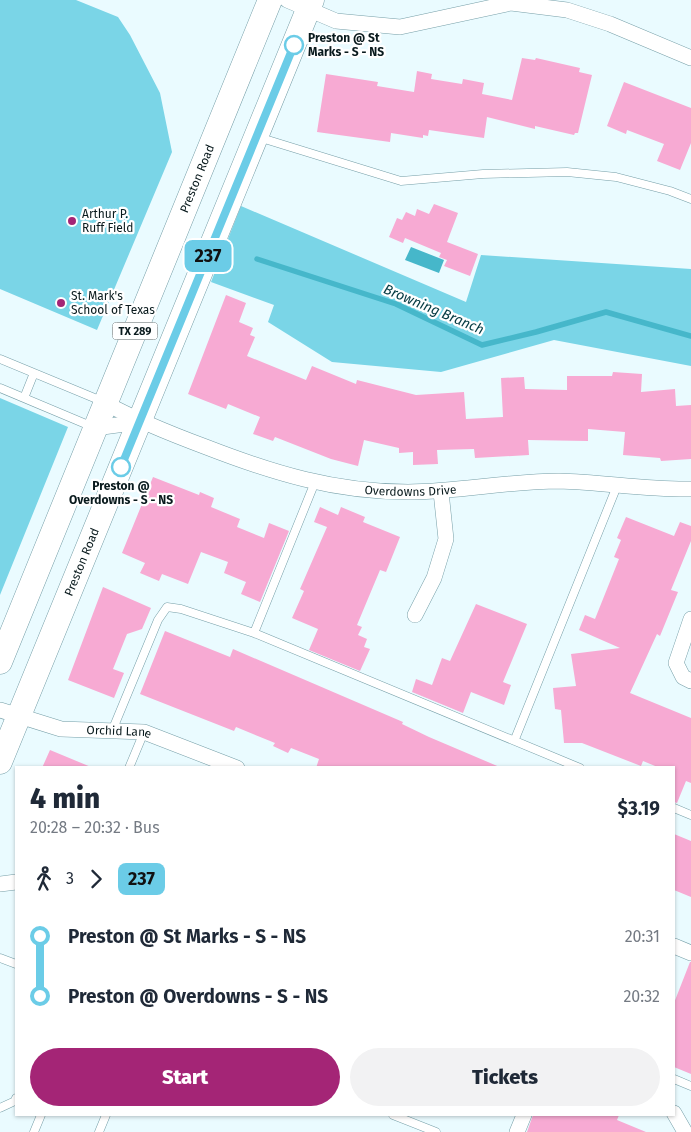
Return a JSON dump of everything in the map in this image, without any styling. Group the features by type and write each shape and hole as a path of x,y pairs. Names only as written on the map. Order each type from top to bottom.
{"main road":[{"name":"Preston Road","path":"0,662 270,0"},
{"name":"Preston Road","path":"0,762 10,713 140,422 310,4"}],"street":[{"path":"287,0 310,4 336,21 400,27 511,3 567,10 610,24 691,58"},
{"name":"Overdowns Drive","path":"105,403 140,422 266,470 315,482 368,491 442,492 518,482 561,481 617,486 691,489"},
{"name":"Overdowns Drive","path":"96,428 140,422"},
{"path":"415,615 434,578 446,539 442,492"},
{"path":"691,619 676,663 683,677 691,680"},
{"name":"Orchid Lane","path":"10,713 61,729 144,732 232,766"},
{"path":"0,884 15,882"},
{"path":"675,946 691,953"},
{"path":"675,1115 685,1132"},
{"path":"517,1132 524,1116"}],"lane":[{"path":"256,136 401,181 483,174 567,172 616,177 670,191 691,200"},
{"path":"0,359 105,403"},
{"path":"24,398 34,373"},
{"path":"0,388 96,428"},
{"path":"254,633 315,482"},
{"path":"515,739 617,486"},
{"path":"112,730 158,620 167,607 180,608 254,633 515,739 576,766"},
{"path":"130,766 144,732"},
{"path":"675,808 691,815"},
{"path":"0,958 15,964"},
{"path":"675,1079 691,1086"},
{"path":"0,1108 15,1101"},
{"path":"34,1132 41,1116"},
{"path":"99,1132 106,1116"},
{"path":"396,1116 436,1132"}],"shaded area":[{"name":"Arthur P. Ruff Field","path":"0,0 76,0 118,17 130,35 160,93 172,152 97,330 0,289"},
{"path":"241,206 466,302 481,255 691,269 691,366 554,340 441,372 332,362 268,322 274,305 211,282"},
{"path":"411,247 444,260 439,273 405,260"},
{"path":"0,398 68,427 0,595"}],"building":[{"path":"522,58 535,60 536,58 580,68 579,72 592,75 578,133 574,135 535,126 535,129 487,117 484,138 429,130 428,136 423,135 423,138 391,133 390,142 317,132 326,74 378,82 377,86 414,92 417,71 432,74 431,79 462,84 463,79 484,83 482,94 512,100"},
{"path":"624,82 691,108 691,143 680,170 657,161 664,144 627,130 626,134 607,126"},
{"path":"434,204 458,213 447,242 478,254 470,276 444,266 447,260 439,257 441,253 405,238 403,243 389,237 397,218 402,220 406,212 415,216 417,209 429,214"},
{"path":"226,295 246,303 239,322 253,328 250,335 255,337 247,356 306,380 312,366 356,384 357,380 416,395 464,392 466,419 503,417 501,378 524,377 525,389 567,390 567,376 612,376 613,372 642,374 641,392 675,389 676,406 691,405 691,459 661,461 660,458 623,455 625,432 588,429 588,441 528,440 529,455 475,458 474,449 437,450 438,464 413,465 413,452 399,453 399,448 364,440 358,466 331,459 275,437 273,441 253,434 260,417 228,404 226,409 188,394"},
{"path":"153,477 199,495 200,492 214,498 211,507 240,519 237,527 264,538 269,523 289,531 260,602 241,594 246,582 224,573 228,562 201,552 188,584 162,574 159,581 140,573 145,563 122,553"},
{"path":"320,507 338,515 341,507 365,517 363,522 400,537 386,572 380,570 357,625 362,627 358,635 367,639 364,647 370,649 360,671 309,650 318,629 292,618 304,591 300,589 327,527 314,522"},
{"path":"626,517 674,536 680,522 691,526 691,541 671,590 678,592 660,636 657,634 630,693 691,718 691,783 686,781 677,803 675,802 675,766 655,766 643,761 641,766 582,743 564,743 561,710 555,709 553,688 576,686 571,654 620,648 579,630 585,615 595,619 619,559 614,557 621,540 617,538"},
{"path":"103,587 151,608 142,629 127,634 113,669 124,673 114,698 68,680"},
{"path":"476,604 527,624 503,682 511,685 504,705 471,692 463,713 412,692 416,679 432,685 442,658 450,661"},
{"path":"165,631 230,657 233,649 403,722 402,724 429,737 497,766 317,766 319,759 291,748 288,753 273,746 275,743 236,727 234,731 140,694"},
{"path":"50,750 89,766 43,766"},
{"path":"675,834 691,841 691,897 675,890"},
{"path":"691,962 691,1074 675,1067 675,1000"},
{"path":"533,1116 619,1116 617,1120 646,1132 527,1132"}],"waterway":[{"name":"Browning Branch","path":"257,259 396,304 482,345 606,312 691,336"}],"bus line":[{"name":"237","path":"121,467 294,45"}],"place":[{"name":"Preston @ St Marks - S - NS","path":"294,45"},
{"name":"Arthur P. Ruff Field","path":"72,221"},
{"name":"St. Mark's School of Texas","path":"61,303"},
{"name":"Preston @ Overdowns - S - NS","path":"121,467"}]}
